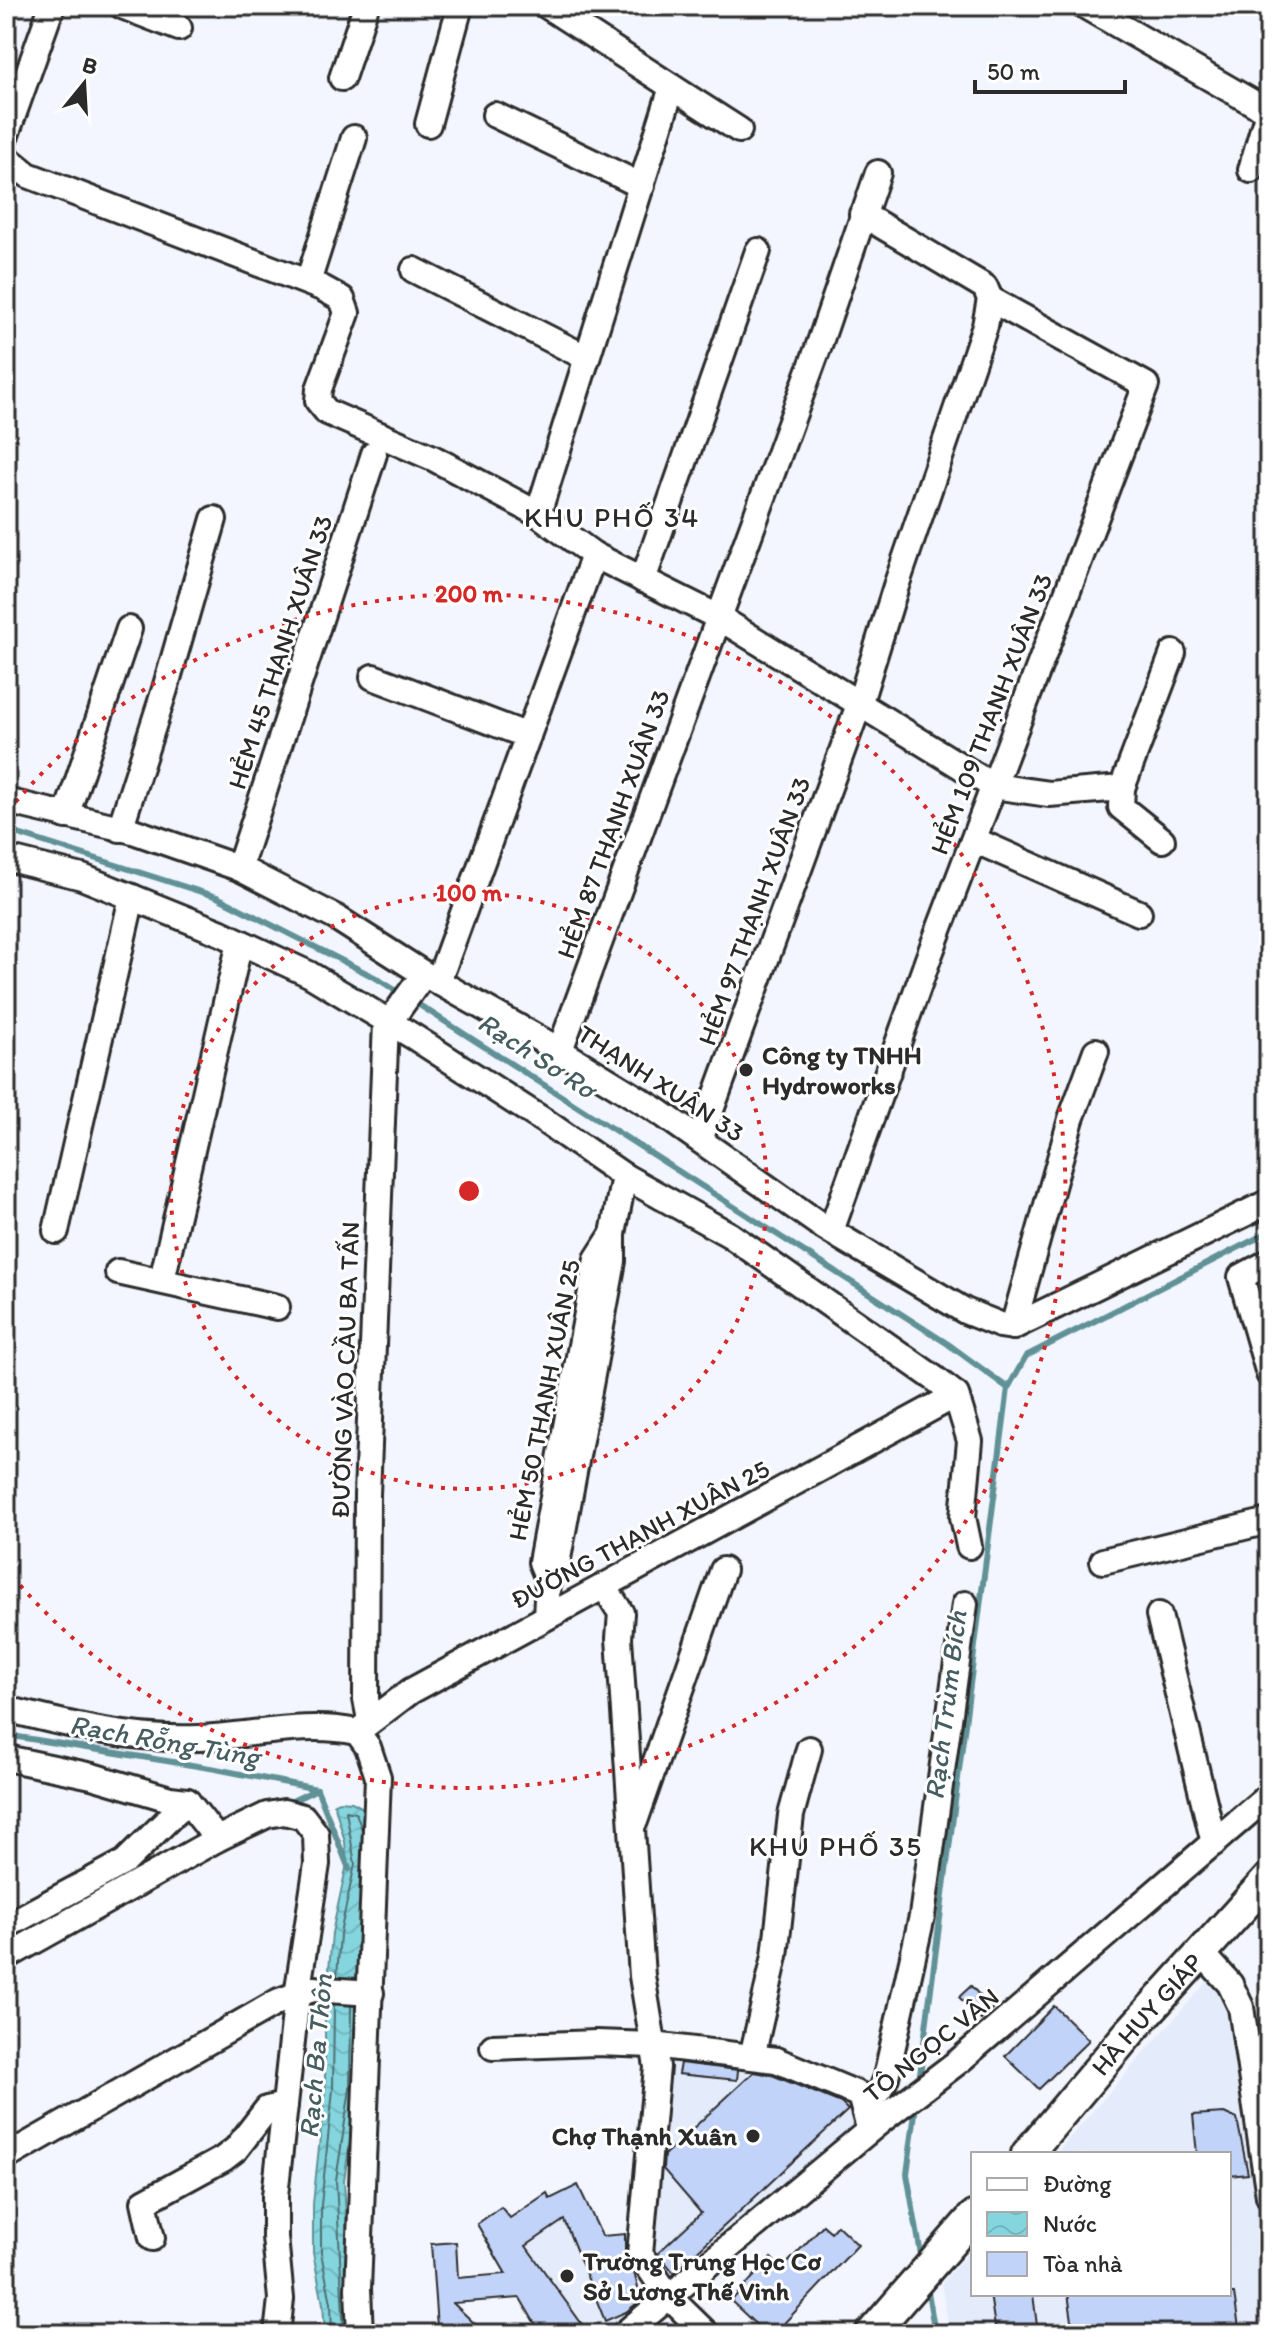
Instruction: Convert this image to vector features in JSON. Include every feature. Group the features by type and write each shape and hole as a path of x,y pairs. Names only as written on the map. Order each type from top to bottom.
{"main road":[{"name":"HÀ HUY GIÁP","path":"1029,2152 1128,2034 1269,1878"},
{"path":"871,2334 970,2221"}],"street":[{"path":"6,135 52,6"},
{"path":"122,6 179,28"},
{"path":"342,78 366,6"},
{"path":"428,124 460,6"},
{"path":"547,6 739,130"},
{"path":"1085,6 1268,112 1251,170"},
{"path":"538,514 672,87"},
{"path":"495,115 642,186"},
{"path":"308,282 354,138"},
{"path":"6,157 28,175 308,282 342,299 347,313 319,389 318,401 327,412 433,458 538,514 594,555 718,617 993,786 1049,794 1122,788"},
{"name":"HẺM 87 THẠNH XUÂN 33","path":"560,1050 818,348 878,173"},
{"path":"862,214 985,287 990,299"},
{"path":"643,580 758,251"},
{"path":"414,270 587,358"},
{"name":"HẺM 97 THẠNH XUÂN 33","path":"700,1140 860,702 896,586 985,326 990,299"},
{"name":"HẺM 109 THẠNH XUÂN 33","path":"831,1231 993,786 1146,385 990,299"},
{"name":"HẺM 45 THẠNH XUÂN 33","path":"239,868 374,454"},
{"path":"120,829 165,689 214,519"},
{"path":"386,1022 431,978 528,736 594,555"},
{"path":"66,816 129,629"},
{"path":"1162,840 1121,807 1122,788 1173,653"},
{"path":"373,677 528,736"},
{"name":"THẠNH XUÂN 33","path":"6,801 120,829 239,868 335,917 431,978 560,1050 700,1140 831,1231 965,1311 1013,1327"},
{"path":"974,840 1139,913"},
{"path":"6,858 82,877 309,974 533,1114 624,1176 730,1235 956,1395 970,1441 963,1517 969,1546"},
{"path":"56,1231 132,897"},
{"path":"162,1280 240,942"},
{"name":"ĐƯỜNG VÀO CẦU BA TẤN","path":"364,1726 367,1495 386,1022"},
{"path":"1013,1327 1071,1119 1096,1051"},
{"name":"HẺM 50 THẠNH XUÂN 25","path":"546,1617 548,1579 557,1564 613,1261 613,1234 624,1176"},
{"path":"1013,1327 1269,1202"},
{"path":"1269,1262 1241,1277 1269,1374"},
{"path":"118,1272 277,1307"},
{"name":"ĐƯỜNG THẠNH XUÂN 25","path":"364,1726 411,1691 956,1395"},
{"path":"1103,1561 1269,1521"},
{"path":"632,1830 723,1570"},
{"path":"604,1586 621,1613 619,1638 642,1976 657,2067 640,2254 668,2296 707,2334"},
{"path":"872,2120 886,2077 922,1916 965,1604"},
{"path":"1159,1615 1214,1843"},
{"path":"6,1709 129,1736 198,1738 364,1726 378,1777 365,1992 358,2289 360,2334"},
{"path":"752,2057 775,1956 791,1815 809,1749"},
{"path":"6,1758 187,1801 217,1839"},
{"name":"TÔ NGỌC VÂN","path":"624,2334 872,2120 959,2061 1269,1795"},
{"path":"6,1926 125,1862 187,1801"},
{"path":"6,1957 217,1839 267,1815 284,1812 303,1817 316,1834 317,1864 305,1992 285,2105 275,2196 281,2299 277,2334"},
{"path":"1202,1953 1230,1984 1241,2007 1269,2196"},
{"path":"6,2157 236,2025 305,1992 365,1992"},
{"path":"493,2047 596,2043 653,2045 776,2060 860,2095 872,2120"},
{"path":"152,2238 144,2202 223,2159 236,2149 267,2109 285,2105"}],"shaded area":[{"path":"1209,1979 1234,1994 1269,2226 1269,2334 950,2334 941,2284 971,2249 971,2296 1231,2296 1231,2152 1057,2152"},
{"name":"Chợ Thạnh Xuân","path":"671,2062 760,2063 853,2089 861,2124 669,2286 651,2249"},
{"name":"Trường Trung Học Cơ Sở Lương Thế Vinh","path":"578,2183 602,2235 625,2234 645,2308 598,2334 589,2334 526,2246 562,2221 547,2194 510,2218 501,2207 478,2224 540,2334 476,2224 500,2205 511,2216 548,2192 554,2196","holes":["578,2185 602,2236 625,2234 642,2306 605,2321 555,2197"]}],"water":[{"path":"352,1802 363,1808 369,1826 358,2090 344,2180 352,2334 325,2334 323,2304 313,2253 313,2204 325,2090 325,2021 332,1933 347,1864 345,1842 334,1803"}],"building":[{"path":"971,1986 992,2009 981,2020 959,1997"},
{"path":"1054,2006 1089,2040 1039,2089 1005,2056"},
{"path":"680,2063 738,2070 737,2080 678,2074"},
{"name":"Chợ Thạnh Xuân","path":"754,2072 772,2075 841,2103 848,2110 674,2273 658,2253 701,2213 663,2169 664,2155"},
{"path":"1224,2113 1237,2119 1248,2174 1231,2176 1231,2152 1197,2152 1193,2115"},
{"path":"578,2185 602,2236 625,2234 625,2254 634,2272 641,2300 626,2312 605,2321 564,2220 526,2246 589,2334 541,2334 520,2298 453,2303 475,2324 437,2327 431,2244 456,2242 458,2278 506,2274 477,2224 501,2207 510,2218 547,2193 550,2199"},
{"path":"823,2225 831,2232 837,2225 858,2245 774,2334 766,2334 731,2301 771,2258 782,2269"},
{"path":"1234,2294 1240,2334 1074,2334 1068,2296"},
{"path":"990,2296 1033,2296 1038,2334 996,2334"}],"waterway":[{"name":"Rạch Sơ Rơ","path":"6,830 217,897 376,978 403,995"},
{"name":"Rạch Sơ Rơ","path":"413,1001 948,1344 1008,1388"},
{"name":"Rạch Trùm Bích","path":"919,2082 1008,1388 1026,1356 1269,1232"},
{"name":"Rạch Rỗng Tùng","path":"6,1735 216,1769 317,1789"},
{"name":"Rạch Ba Thôn","path":"317,1789 349,1869"},
{"path":"284,1805 317,1789"},
{"name":"Rạch Trùm Bích","path":"916,2105 907,2174 922,2260"},
{"name":"Rạch Trùm Bích","path":"927,2286 935,2334"}],"place":[{"name":"Công ty TNHH Hydroworks","path":"746,1070"},
{"name":"Chợ Thạnh Xuân","path":"753,2136"},
{"name":"Trường Trung Học Cơ Sở Lương Thế Vinh","path":"567,2276"}],"district":[{"name":"KHU PHỐ 34","path":"612,517"},
{"name":"KHU PHỐ 35","path":"836,1846"}]}
